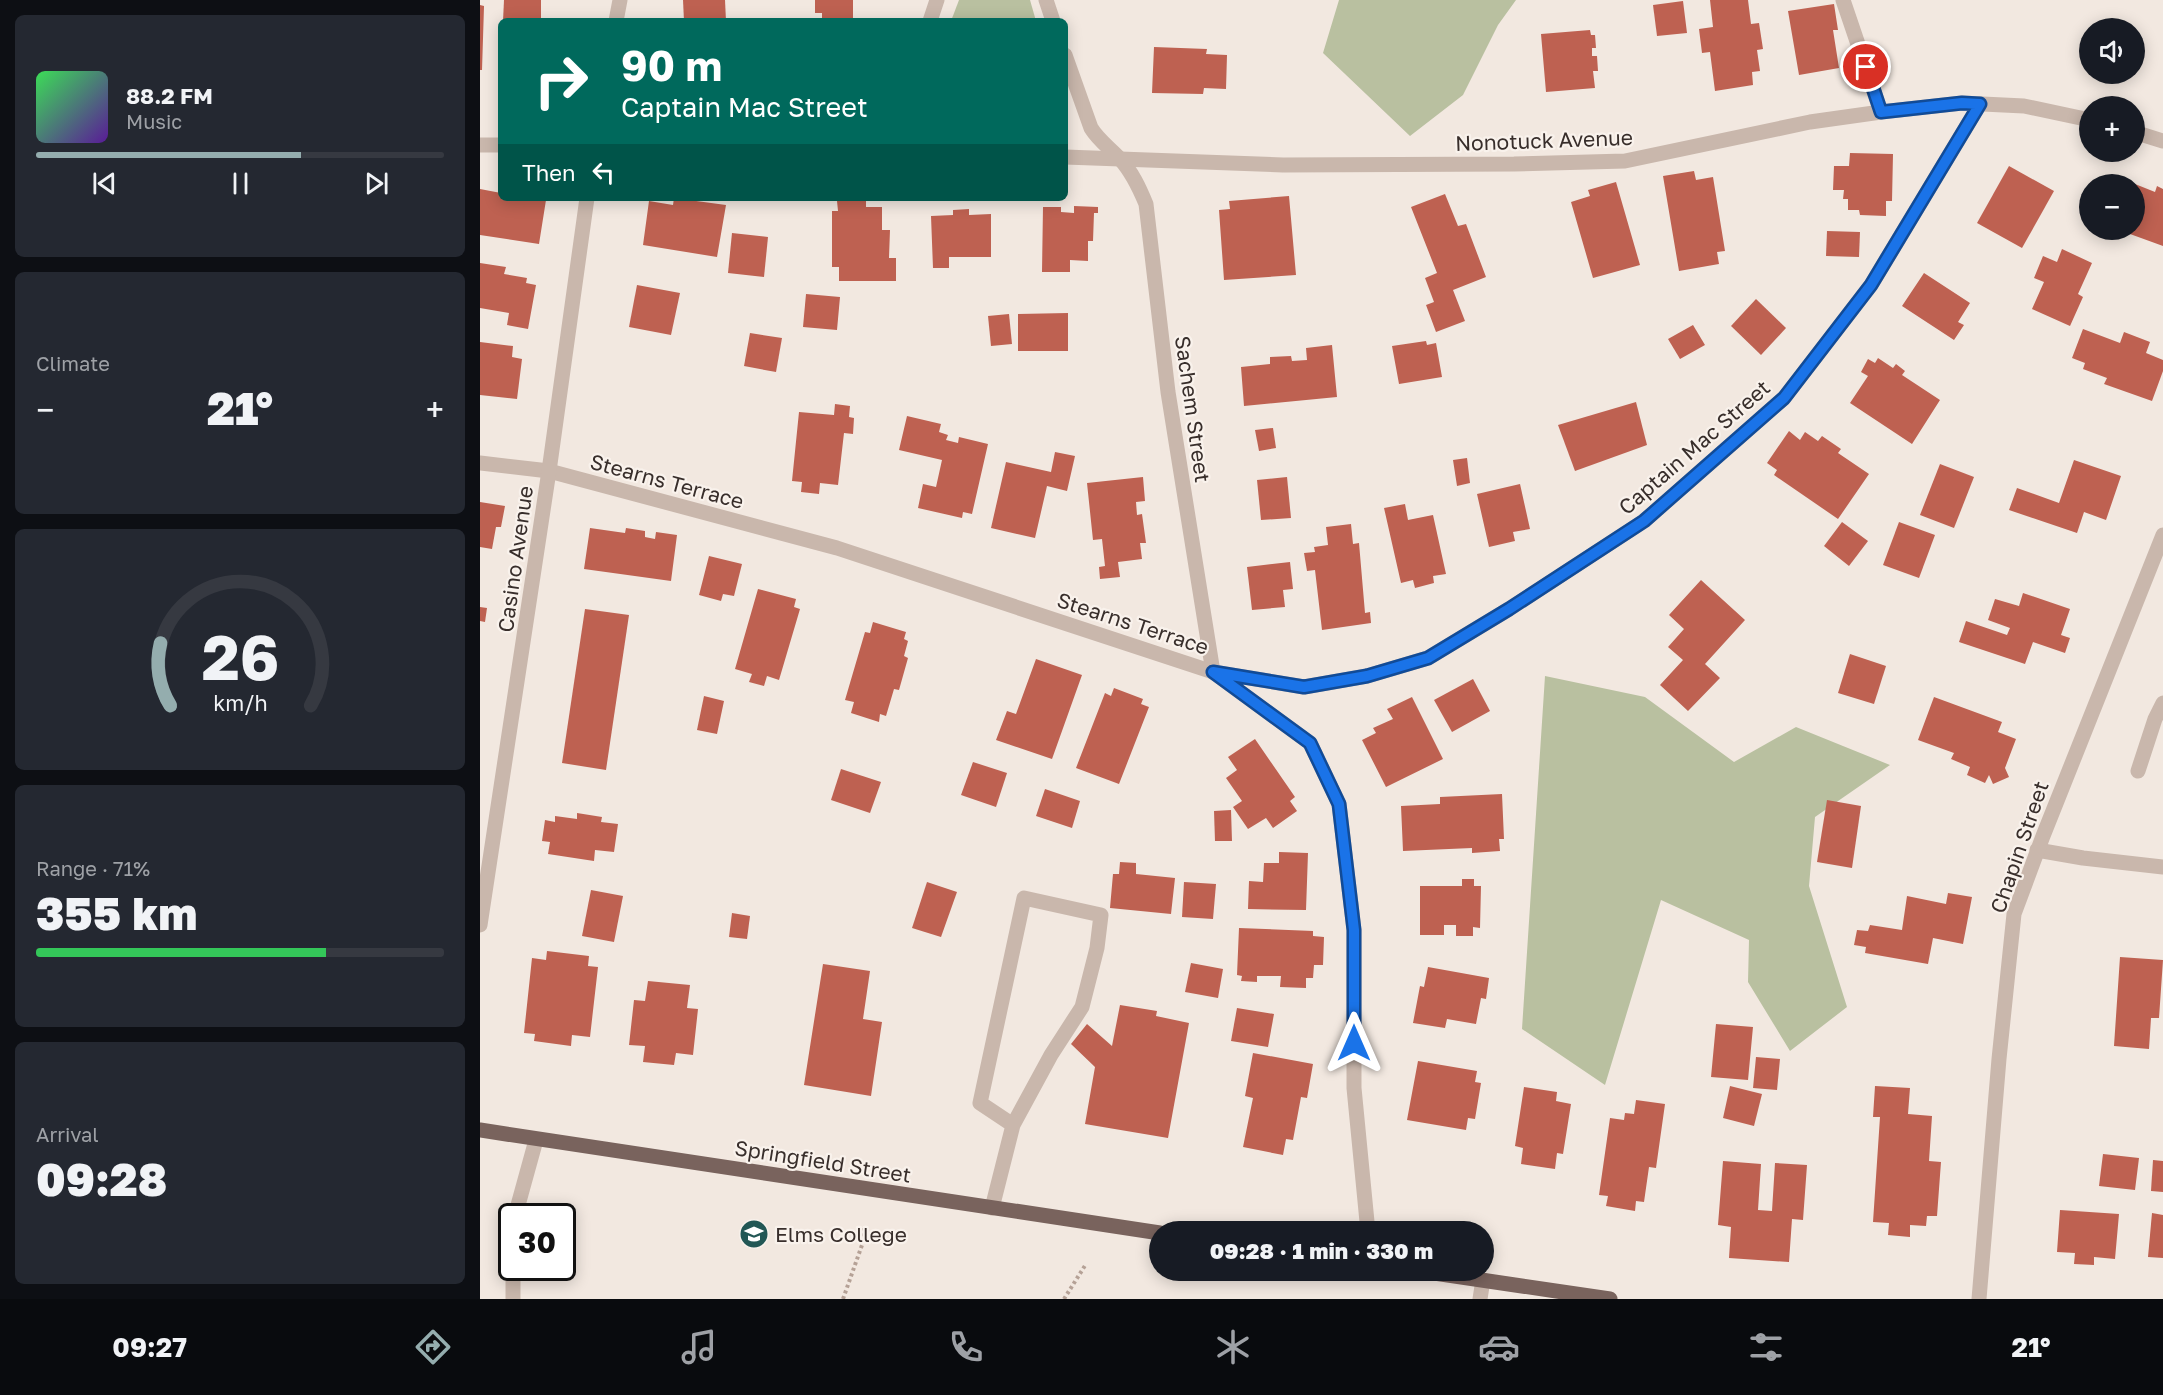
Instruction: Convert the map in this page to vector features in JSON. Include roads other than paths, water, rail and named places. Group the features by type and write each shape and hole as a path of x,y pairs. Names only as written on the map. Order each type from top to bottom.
{"main road":[{"name":"Springfield Street","path":"480,1130 1149,1231"},
{"path":"1490,1281 1610,1299"}],"street":[{"path":"617,18 620,0"},
{"path":"931,18 937,0"},
{"path":"1046,0 1052,18"},
{"path":"1843,0 1881,112"},
{"name":"Sachem Street","path":"1068,64 1089,124 1098,139 1120,159 1137,181 1146,204 1168,392 1213,672"},
{"name":"Nonotuck Avenue","path":"1068,158 1283,165 1625,161 1810,122 1962,103 2024,106 2079,118"},
{"name":"Captain Mac Street","path":"1213,672 1304,687 1367,676 1428,658 1509,609 1644,521 1784,398 1871,285 1980,104"},
{"path":"2145,135 2163,141"},
{"path":"480,145 498,145"},
{"name":"Casino Avenue","path":"480,925 549,471 587,201"},
{"name":"Stearns Terrace","path":"480,464 549,471 837,548 1213,672 1310,743 1339,804 1354,930 1354,1088 1367,1221"},
{"name":"Chapin Street","path":"1979,1299 1999,1059 2014,914 2037,850 2163,535"},
{"path":"2138,771 2155,718 2163,704"},
{"path":"2037,850 2163,867"},
{"path":"992,1208 1013,1125 1051,1055 1082,1006 1097,948 1101,915 1024,898 980,1103 1013,1125"},
{"path":"519,1203 536,1140"},
{"path":"513,1281 513,1299"},
{"path":"1480,1299 1483,1281"}],"place":[{"name":"Elms College","path":"754,1234"}]}
